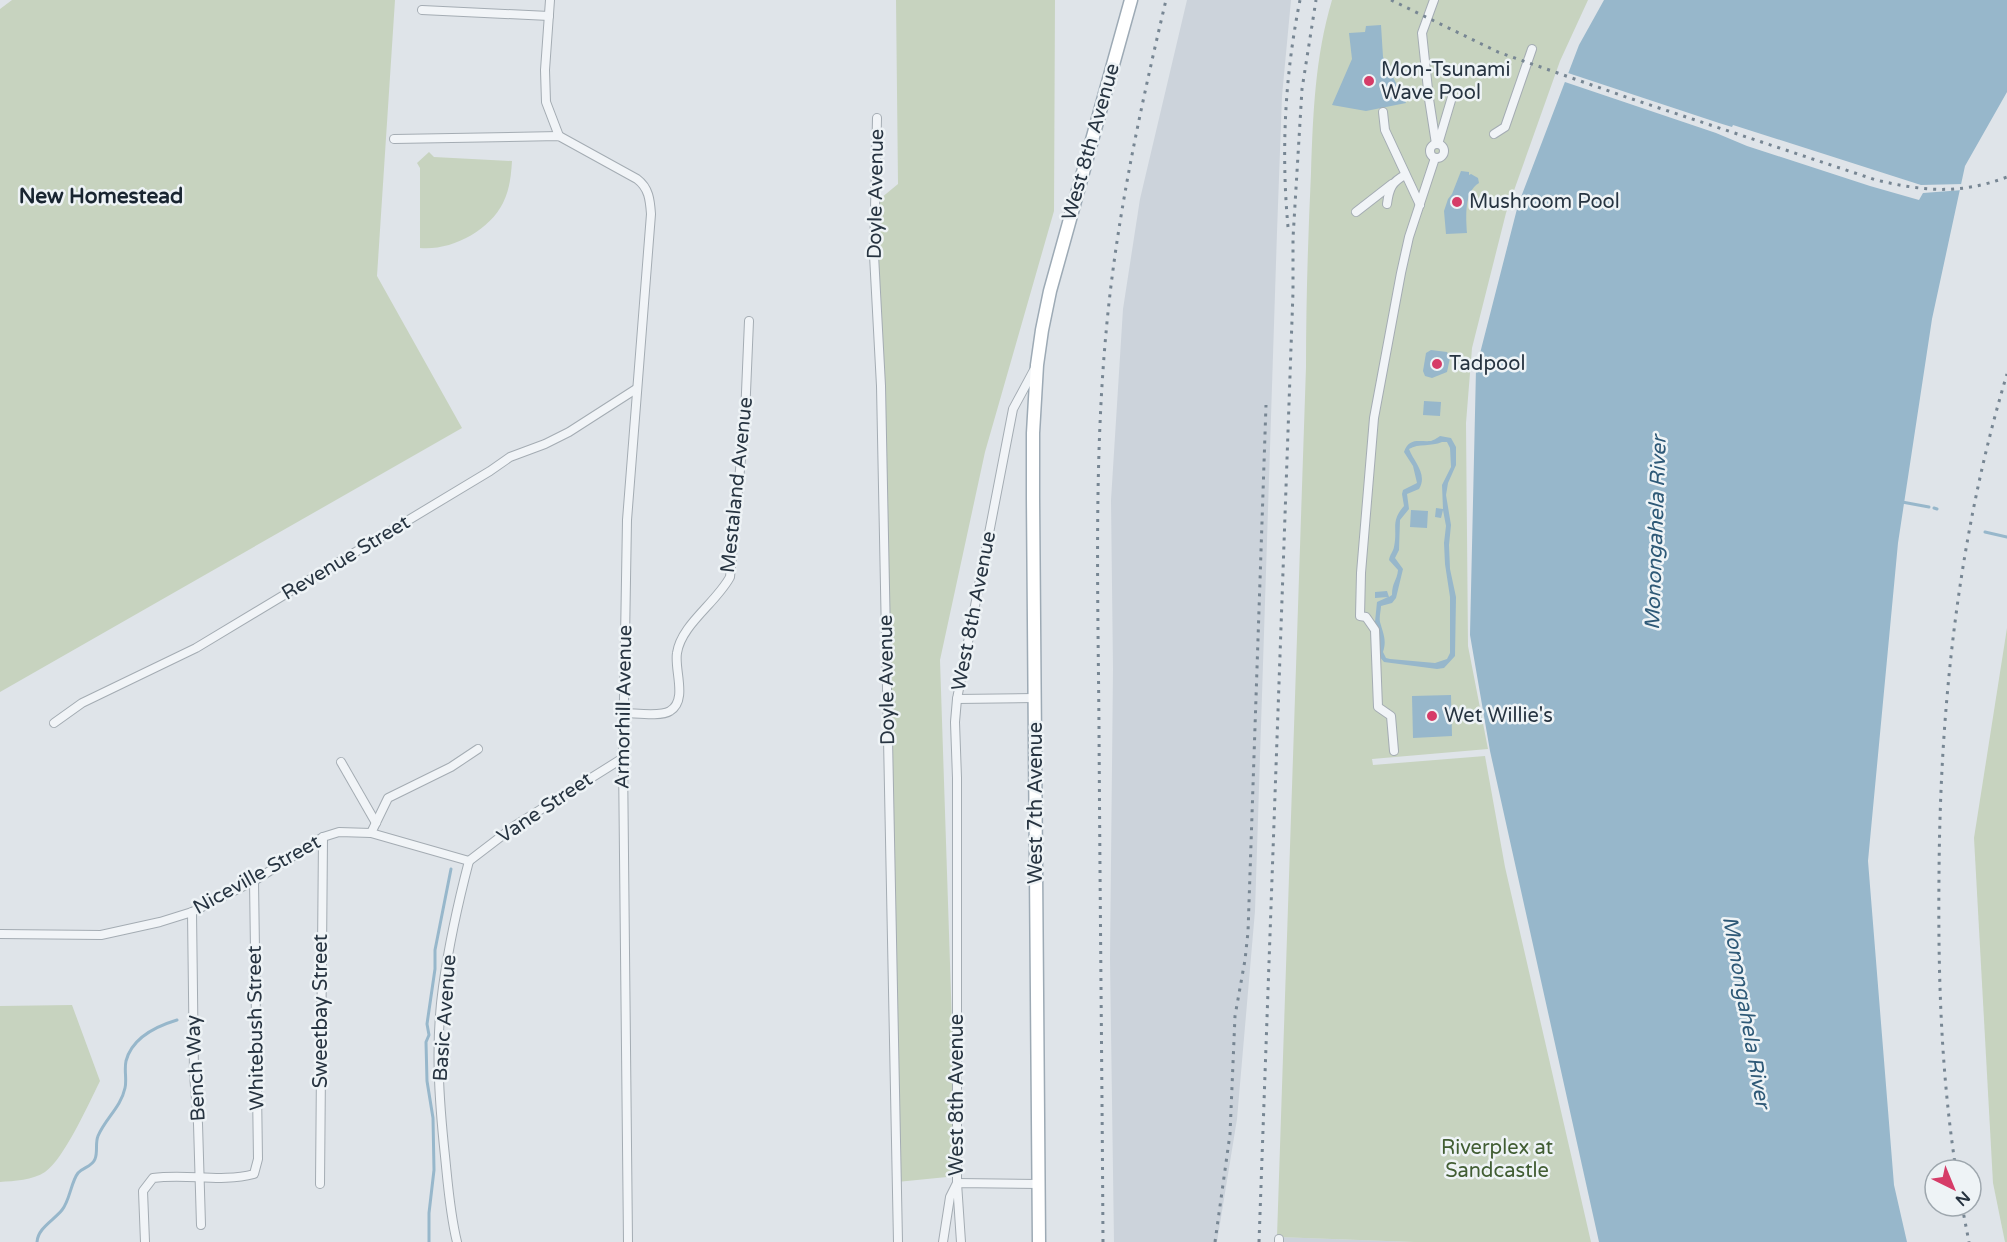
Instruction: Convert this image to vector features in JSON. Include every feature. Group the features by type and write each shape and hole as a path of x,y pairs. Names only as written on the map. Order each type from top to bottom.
{"main road":[{"name":"West 8th Avenue","path":"1037,365 1050,291 1131,0"},
{"name":"West 7th Avenue","path":"1037,365 1033,444 1039,1242"}],"street":[{"path":"394,139 560,136 546,102 545,70 550,0"},
{"path":"1434,0 1422,33 1437,144"},
{"path":"423,10 549,16"},
{"path":"1494,134 1505,127 1532,49"},
{"path":"1394,751 1391,716 1378,707 1375,630 1366,617 1360,616 1361,573 1374,418 1401,273 1435,158 1431,156 1430,151 1437,144 1452,97"},
{"path":"1383,112 1385,130 1420,205"},
{"path":"1431,113 1447,112"},
{"name":"Doyle Avenue","path":"877,118 874,255 881,386 898,1242"},
{"name":"Armorhill Avenue","path":"560,136 644,184 650,199 651,214 627,520 623,758 628,1242"},
{"path":"1356,212 1406,175"},
{"path":"1387,204 1388,192 1392,184"},
{"name":"Mestaland Avenue","path":"624,713 662,714 671,711 677,704 680,693 676,671 677,653 681,638 724,588 730,577 745,416 750,321"},
{"name":"West 8th Avenue","path":"961,1242 957,1183 955,722 957,699 1013,409 1037,365"},
{"name":"Revenue Street","path":"54,723 82,704 196,648 510,457 569,432 636,389"},
{"path":"957,699 1035,698"},
{"path":"469,861 371,833 388,798 451,767 478,749"},
{"name":"Vane Street","path":"469,861 516,825 623,758"},
{"path":"340,762 376,823"},
{"name":"Niceville Street","path":"0,934 101,935 139,928 192,912 254,881 323,837 339,832 371,833"},
{"name":"Sweetbay Street","path":"320,1184 323,837"},
{"name":"Basic Avenue","path":"457,1242 451,1220 440,1104 439,1045 443,988 455,915 469,861"},
{"name":"Whitebush Street","path":"200,1178 242,1177 254,1174 258,1160 254,881"},
{"name":"Bench Way","path":"192,912 194,1074 201,1225"},
{"path":"145,1242 143,1191 153,1178 175,1175 200,1178"},
{"path":"943,1242 950,1197 957,1183 1039,1184"}],"shaded area":[{"path":"1187,0 1291,0 1282,96 1255,911 1237,1119 1217,1242 1114,1242 1110,959 1113,669 1111,500 1123,309 1140,199"},
{"path":"1277,1237 1414,1242 1277,1242"}],"green space":[{"path":"12,0 395,0 377,276 462,428 0,692 0,9"},
{"path":"896,0 1055,0 1054,211 985,452 940,660 957,1176 897,1182 875,203 898,184"},
{"name":"Riverplex at Sandcastle","path":"1332,0 1588,0 1560,61 1506,213 1472,348 1466,423 1468,646 1488,749 1372,759 1373,765 1485,756 1505,867 1591,1242 1414,1242 1277,1237 1313,129 1318,64"},
{"path":"429,152 434,157 512,161 511,172 509,187 503,203 497,213 479,230 444,246 420,248 420,168 417,163"},
{"path":"2007,628 2007,1242 2005,1242 1993,1183 1974,838"},
{"path":"72,1005 100,1081 76,1130 52,1165 35,1177 0,1182 0,1006"}],"water":[{"name":"Monongahela River","path":"1604,0 2007,0 2007,92 1965,166 1932,319 1898,543 1868,861 1894,1185 1907,1242 1599,1242 1490,751 1470,635 1476,369 1518,205 1579,45"},
{"name":"Mon-Tsunami Wave Pool","path":"1381,25 1383,57 1406,103 1366,111 1332,105 1352,59 1349,33 1365,32 1366,26"},
{"name":"Mushroom Pool","path":"1461,171 1469,172 1469,175 1478,178 1479,183 1468,198 1467,233 1446,234 1444,211"},
{"name":"Tadpool","path":"1431,350 1447,352 1450,358 1447,372 1432,378 1425,376 1423,371 1426,353"},
{"path":"1424,401 1441,402 1440,416 1423,415"},
{"path":"1440,436 1451,438 1456,447 1456,465 1448,483 1446,495 1451,525 1450,569 1456,597 1455,656 1444,668 1437,669 1384,662 1379,656 1380,641 1375,622 1377,602 1388,597 1375,598 1375,592 1387,591 1389,597 1392,595 1397,577 1398,570 1389,560 1394,547 1397,516 1404,506 1403,490 1417,483 1413,466 1404,452 1406,447 1412,442 1431,441","holes":["1447,442 1450,448 1451,467 1442,485 1443,509 1436,508 1435,517 1441,518 1443,510 1446,526 1445,564 1450,597 1450,653 1447,659 1435,663 1386,658 1383,652 1385,640 1380,620 1381,606 1392,603 1396,598 1403,569 1395,558 1399,550 1400,520 1409,509 1407,494 1419,489 1422,478 1409,449"]},
{"path":"1411,510 1428,511 1427,528 1410,527"},
{"name":"Wet Willie's","path":"1451,695 1452,736 1413,738 1412,696"}],"pier":[{"path":"1565,72 1719,123 1732,127 1733,125 1921,185 1964,184 1963,190 1923,193 1919,200 1870,186 1747,146 1716,133 1562,81"}],"waterway":[{"path":"1902,502 1929,507"},
{"path":"1985,532 2007,537"},
{"path":"429,1242 429,1213 434,1170 433,1118 427,1081 426,1042 429,1035 427,1024 435,969 435,950 451,869"},
{"path":"37,1242 43,1229 65,1206 78,1173 92,1164 95,1159 98,1136 123,1095 126,1085 125,1064 129,1053 146,1034 177,1020"}],"railway":[{"path":"1103,1242 1098,580 1098,481 1102,382 1110,291 1123,207 1138,124 1166,0"},
{"path":"1288,227 1285,170 1286,113 1291,56 1300,0"},
{"path":"1259,1242 1293,292 1293,238 1302,89 1316,0"},
{"path":"1391,0 1498,52 1876,180 1926,189 1957,189 1990,183 2007,177"},
{"path":"1954,1158 1947,1097 1940,987 1939,876 1943,749 1955,622 1964,559 1990,435 2007,374"},
{"path":"1215,1242 1230,1134 1235,1016 1248,932 1266,405"},
{"path":"1964,1218 1969,1242"}],"place":[{"name":"Mon-Tsunami Wave Pool","path":"1369,81"},
{"name":"Mushroom Pool","path":"1457,202"},
{"name":"Tadpool","path":"1437,364"},
{"name":"Wet Willie's","path":"1432,716"}],"district":[{"name":"New Homestead","path":"101,196"}]}
